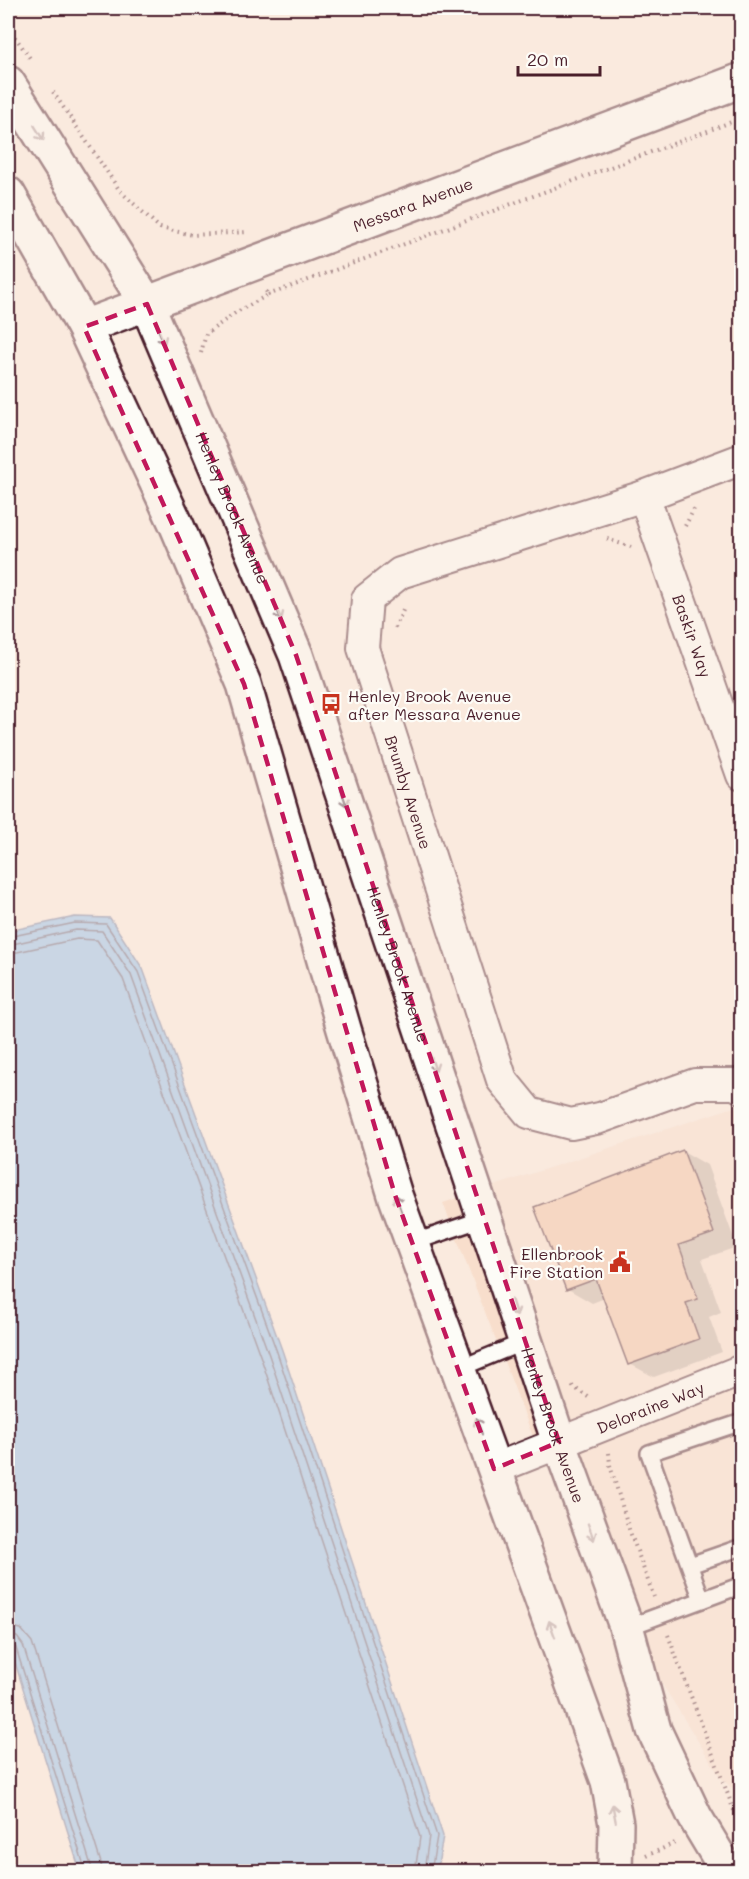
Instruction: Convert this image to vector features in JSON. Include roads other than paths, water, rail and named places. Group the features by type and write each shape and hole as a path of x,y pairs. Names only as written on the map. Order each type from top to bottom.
{"main road":[{"name":"Messara Avenue","path":"84,327 741,80"},
{"name":"Henley Brook Avenue","path":"8,83 147,304 296,655 559,1442 626,1628 654,1730 704,1831 728,1872"},
{"path":"8,194 84,327 177,526 244,684 344,1029 395,1194 608,1781 616,1824 615,1869"}],"street":[{"name":"Brumby Avenue","path":"741,459 644,496 400,573 367,599 363,648 502,1080 529,1113 571,1124 600,1118 695,1084 735,1084 741,1088"},
{"name":"Baskir Way","path":"644,496 741,775"},
{"name":"Deloraine Way","path":"494,1469 741,1370"}],"lane":[{"path":"412,1243 485,1218"},
{"path":"458,1369 526,1341"},
{"path":"702,1600 649,1453 741,1422"},
{"path":"690,1565 741,1546"},
{"path":"626,1628 741,1585"}],"water":[{"path":"75,917 110,918 143,969 282,1350 443,1836 437,1871 80,1871 8,1640 8,931"}],"place":[{"name":"Henley Brook Avenue after Messara Avenue","path":"331,704"},
{"name":"Ellenbrook Fire Station","path":"620,1262"}]}
